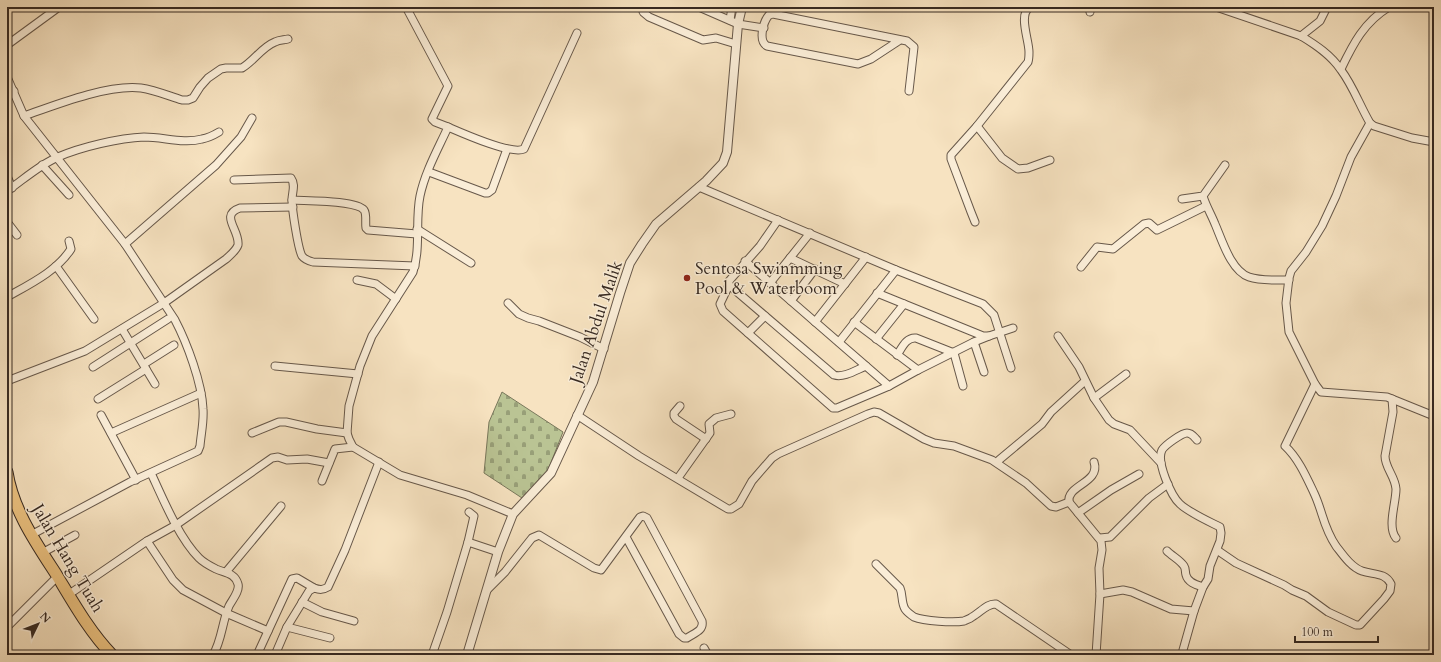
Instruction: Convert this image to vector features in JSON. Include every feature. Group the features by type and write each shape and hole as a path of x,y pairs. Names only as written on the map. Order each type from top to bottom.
{"main road":[{"name":"Jalan Hang Tuah","path":"7,472 16,503 31,535 68,595 95,635 111,655"}],"street":[{"path":"7,45 58,7"},
{"path":"406,7 448,86 432,119 435,122 507,149 524,149 577,34"},
{"path":"644,7 643,12 649,17 703,40 716,38 736,44"},
{"path":"699,7 734,22 764,28"},
{"path":"732,7 734,22"},
{"name":"Jalan Abdul Malik","path":"467,655 498,552 513,514 551,473 593,382 630,264 656,224 699,187 723,163 727,152 736,44 734,22 742,7"},
{"path":"976,222 970,212 951,159 953,152 977,126 1028,62 1030,54 1024,16 1030,7"},
{"path":"1216,7 1301,36 1323,51 1340,69 1370,123 1374,126 1412,138 1434,142"},
{"path":"1301,36 1320,21 1327,7"},
{"path":"1340,69 1356,38 1371,21 1389,7"},
{"path":"900,40 863,63 858,64 851,64 767,46 763,44 761,40 766,18 772,14 907,41 914,47 909,91"},
{"path":"24,116 90,94 127,88 145,89 182,100 188,100 193,98 208,78 221,69 242,68 275,42 288,39"},
{"path":"7,77 24,116 125,244 180,329 201,393 203,416 200,446 198,451 136,480 31,535"},
{"path":"7,96 14,91"},
{"path":"125,244 216,165 242,137 252,118"},
{"path":"1370,123 1351,157 1336,196 1322,226 1306,252 1292,270 1286,303 1289,332 1315,384 1324,394 1387,397 1434,416"},
{"path":"977,126 1002,158 1018,169 1028,168 1050,160"},
{"path":"448,127 428,172 420,196 415,266 413,272 372,336 358,374 349,406 347,433 348,440 353,447 400,475 467,495 513,514"},
{"path":"7,176 10,190 42,165 57,157 88,147 124,139 144,137 180,141 203,139 219,132"},
{"path":"428,172 488,193 492,190 507,149"},
{"path":"42,165 69,195"},
{"path":"1182,199 1203,196 1225,165"},
{"path":"234,180 292,178 294,184 293,204 300,250 303,258 306,260 313,262 415,266"},
{"path":"699,187 896,270 983,304 994,315 1011,368"},
{"path":"1203,196 1227,253 1242,274 1256,278 1289,280"},
{"path":"7,381 85,351 164,303 226,259 238,246 238,239 230,218 230,214 233,210 240,208 293,204 347,203 360,206 365,212 366,228 368,230 417,231 471,263"},
{"path":"1081,267 1097,248 1113,249 1144,224 1149,223 1158,230 1206,206"},
{"path":"778,220 760,246 745,261 729,281 729,285 720,304 723,311 833,408 837,408 889,386 974,342 1013,328"},
{"path":"7,222 17,235"},
{"path":"770,282 810,233"},
{"path":"7,296 23,288 56,266 72,249 69,241"},
{"path":"815,322 866,257"},
{"path":"790,258 845,284"},
{"path":"745,261 889,386"},
{"path":"56,266 94,319"},
{"path":"791,301 815,269"},
{"path":"839,342 896,270"},
{"path":"357,280 376,284 396,299"},
{"path":"729,285 834,375 844,376 866,366"},
{"path":"877,293 983,336 989,336"},
{"path":"508,303 519,314 580,337 604,349"},
{"path":"876,339 904,304"},
{"path":"748,333 765,316"},
{"path":"93,366 168,319"},
{"path":"854,322 897,356 918,370"},
{"path":"122,329 155,384"},
{"path":"1058,336 1079,366 1094,398 1109,420 1114,424 1130,430 1161,464"},
{"path":"897,356 908,339 913,337 954,353"},
{"path":"974,342 984,372"},
{"path":"98,399 174,345"},
{"path":"954,353 964,386"},
{"path":"275,366 358,374"},
{"path":"1094,398 1126,374"},
{"path":"998,463 999,460 1042,424 1051,412 1085,381"},
{"path":"1216,550 1236,563 1306,596 1328,612 1356,625 1360,625 1390,590 1391,584 1386,577 1362,571 1352,565 1337,546 1327,532 1314,493 1295,458 1285,446 1315,384"},
{"path":"111,433 201,393"},
{"path":"1392,399 1393,412 1385,461 1392,474 1396,488 1392,530 1396,538"},
{"path":"680,406 674,413 676,419 706,439"},
{"path":"577,415 639,456 728,509 731,509 739,504 752,481 772,458 778,454 874,412 884,415 924,439 934,443 954,446 998,463 1026,483 1051,506 1056,507 1069,502"},
{"path":"678,478 710,433 710,422 731,414"},
{"path":"102,415 136,480"},
{"path":"252,433 279,422 286,422 317,429 347,433"},
{"path":"1183,655 1182,650 1194,610 1203,587 1208,579 1210,566 1222,532 1220,527 1180,504 1171,493 1161,464 1161,455 1162,450 1172,441 1187,433 1192,435 1197,440"},
{"path":"322,481 335,449 353,447"},
{"path":"68,595 147,541 176,525 274,457 287,460 307,459 329,463"},
{"path":"258,655 293,578 297,578 314,588 321,590 328,587 347,544 379,462"},
{"path":"1094,462 1096,468 1095,473 1072,492 1069,497 1069,502 1100,538 1102,550 1099,568 1100,594 1096,655"},
{"path":"151,473 176,525 198,558 219,571 226,572 234,577 239,586 226,613 220,639 213,655"},
{"path":"1078,513 1111,490 1139,474"},
{"path":"1100,538 1110,537 1149,498 1168,484"},
{"path":"226,572 281,506"},
{"path":"432,655 447,612 468,542 474,516 469,512"},
{"path":"487,590 505,572 532,538 540,535 599,571 603,569 640,517 643,516 647,518 702,620 702,629 687,638 684,638 679,634 626,537"},
{"path":"42,553 75,535"},
{"path":"147,541 173,580 183,590 226,613 268,631"},
{"path":"468,542 498,552"},
{"path":"1167,551 1183,565 1188,580 1203,587"},
{"path":"876,564 900,588 902,592 903,604 913,616 920,619 964,621 974,617 992,603 1006,609 1071,655"},
{"path":"7,627 57,577"},
{"path":"274,655 287,627 309,591 314,588"},
{"path":"1100,594 1123,590 1132,592 1171,609 1194,610"},
{"path":"302,602 322,612 354,621"},
{"path":"287,627 330,638"},
{"path":"704,648 708,655"}],"green space":[{"path":"502,392 563,432 548,470 522,498 484,473 489,422"}],"place":[{"name":"Sentosa Swinmming Pool & Waterboom","path":"687,278"}]}
